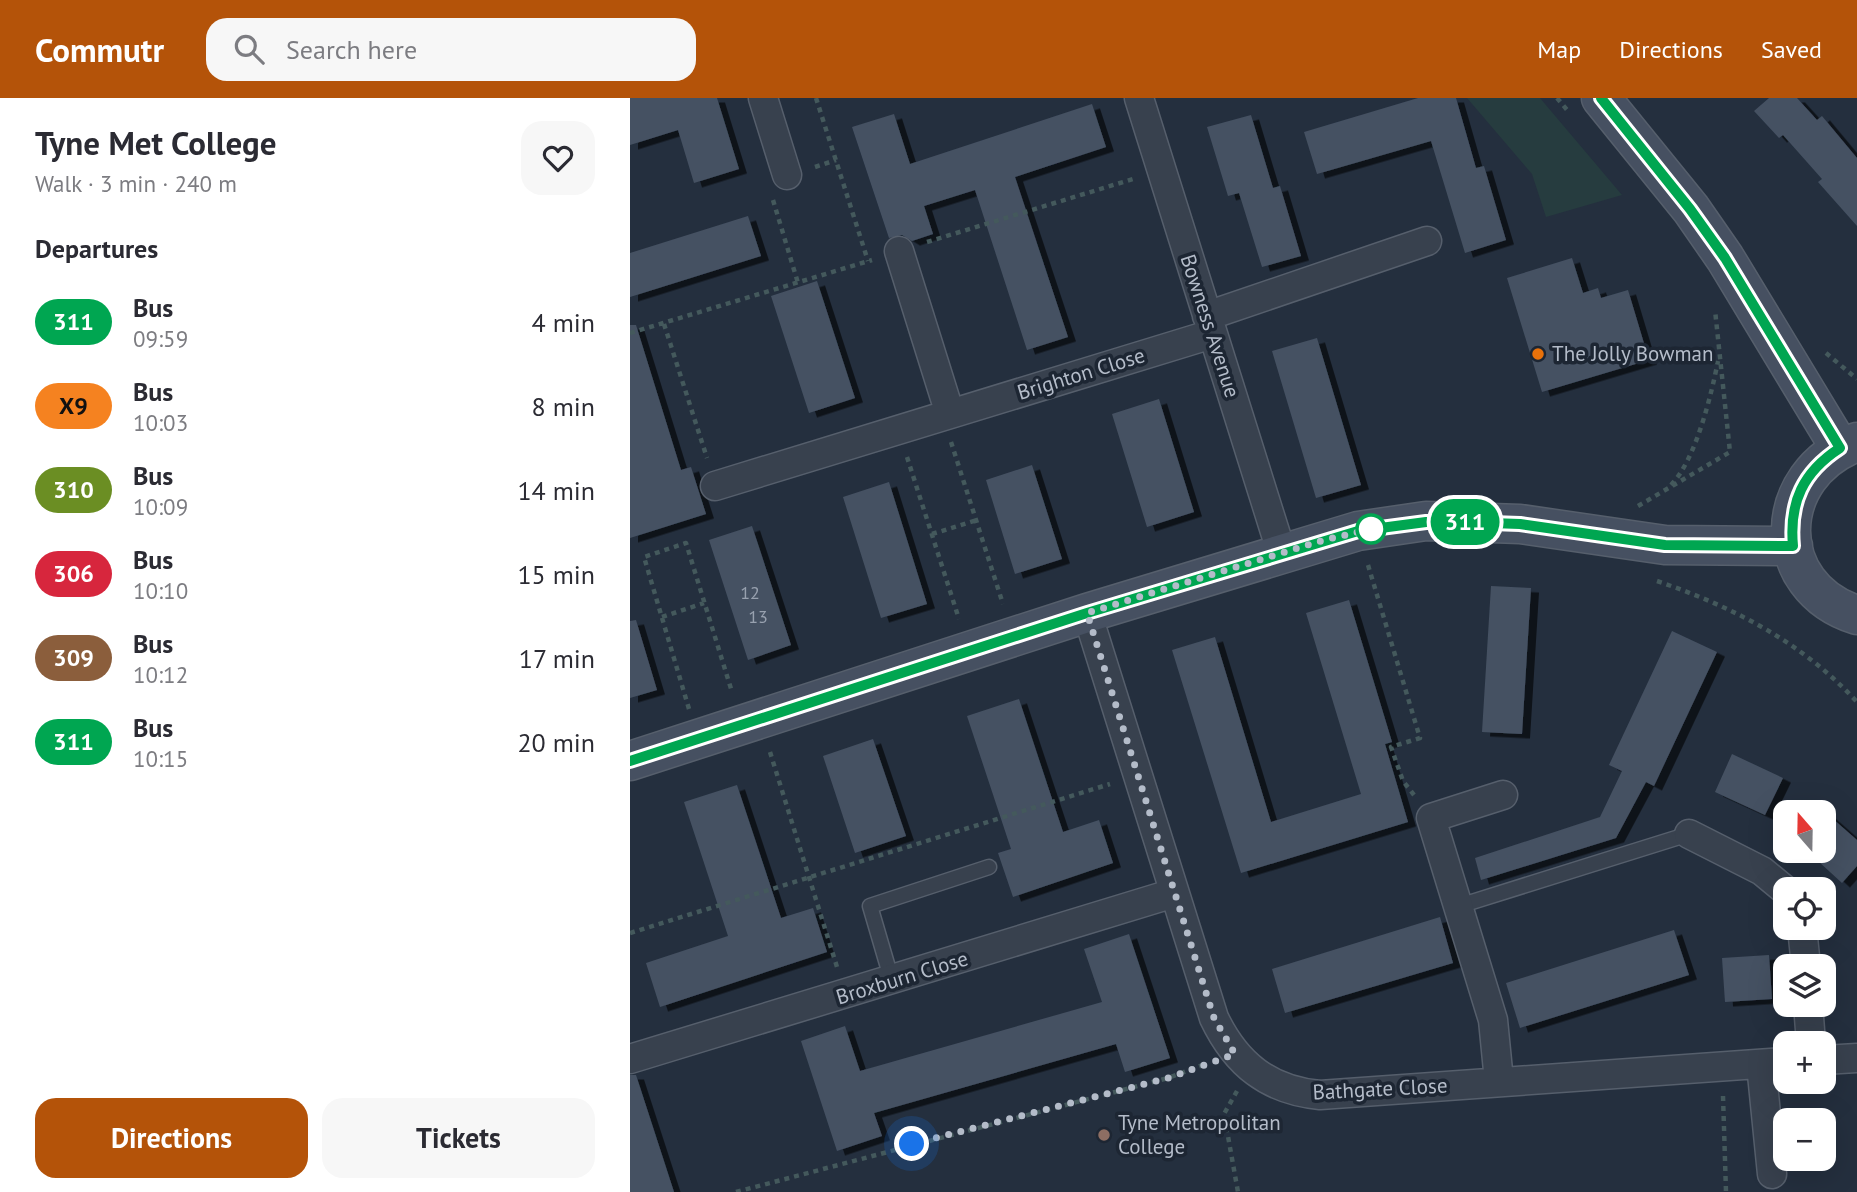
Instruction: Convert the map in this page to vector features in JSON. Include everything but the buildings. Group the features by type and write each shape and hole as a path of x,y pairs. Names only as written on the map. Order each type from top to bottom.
{"street":[{"path":"762,98 787,175"},
{"name":"Bowness Avenue","path":"1139,98 1282,554"},
{"path":"1601,98 1690,209 1725,258 1848,445 1811,471 1800,487 1793,507 1793,546 1808,582 1844,611 1857,615"},
{"name":"Brighton Close","path":"715,486 949,423 1427,241"},
{"path":"899,251 949,423"},
{"path":"630,761 969,650 1358,531 1426,522 1520,524 1665,545 1793,546"},
{"path":"1087,613 1214,1018 1242,1061"},
{"path":"1499,1081 1493,1020 1432,818 1503,795"},
{"path":"1689,834 1762,871 1773,880"},
{"name":"Broxburn Close","path":"630,1059 846,996 1174,893"},
{"path":"1836,1059 1857,1058"},
{"name":"Bathgate Close","path":"1242,1061 1284,1088 1320,1095 1773,1063 1772,1174"}],"lane":[{"path":"1459,906 1689,834"},
{"path":"892,981 870,906 989,867"}],"path":[{"path":"816,98 867,261"},
{"path":"664,324 715,486"},
{"path":"1718,356 1730,452 1665,491 1684,468 1713,388 1718,356"},
{"path":"949,423 1013,637"},
{"path":"904,450 969,650"},
{"path":"932,534 977,520"},
{"path":"1358,531 1420,738 1391,747 1403,781 1432,818"},
{"path":"698,740 644,557 686,543 705,603 810,878 846,996"},
{"path":"1654,580 1701,596 1749,618 1809,658 1857,702"},
{"path":"662,617 705,603"},
{"path":"630,933 1137,776"},
{"path":"736,1192 1242,1061"},
{"path":"1238,1192 1224,1114 1242,1061"},
{"path":"1722,1067 1726,1192"}],"green space":[{"path":"1467,98 1540,98 1622,195 1546,217 1532,174"}],"bus line":[{"name":"311","path":"630,761 776,716 969,650 1358,531 1426,522 1520,524 1665,545 1707,548 1793,546 1793,507 1800,487 1811,471 1840,448 1725,258 1690,209 1601,98"}],"place":[{"name":"The Jolly Bowman","path":"1538,354"},
{"name":"Tyne Metropolitan College","path":"1104,1135"}],"route":[{"path":"912,1144 1168,1078 1235,1054 1214,1018 1087,613 1324,540 1373,528 1371,529"}]}
